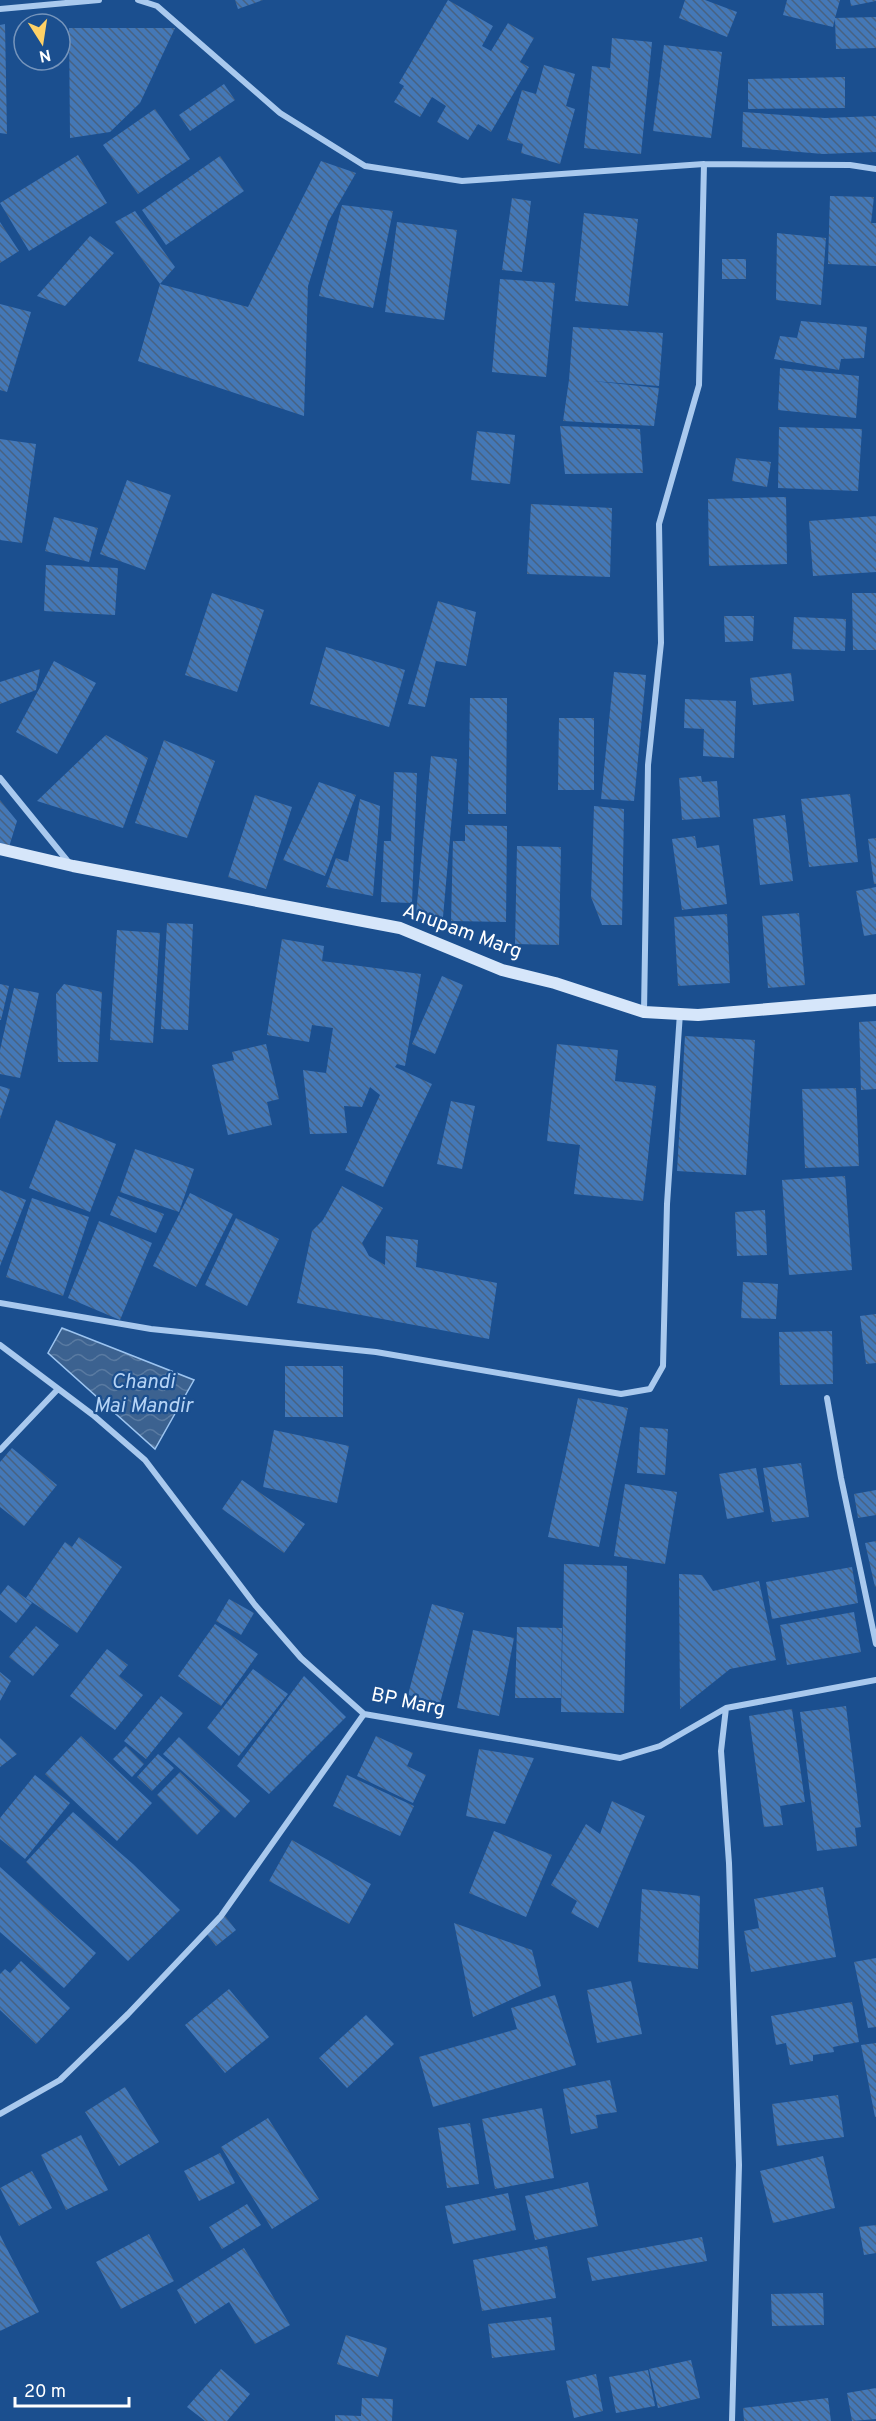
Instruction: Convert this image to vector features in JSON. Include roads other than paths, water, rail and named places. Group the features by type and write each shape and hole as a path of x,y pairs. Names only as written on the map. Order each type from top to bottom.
{"main road":[{"name":"Anupam Marg","path":"0,849 73,866 400,928 502,970 555,983 644,1012 698,1015 876,999"}],"street":[{"path":"0,9 99,0"},
{"path":"138,0 157,6 280,112 365,166 462,181 704,164 850,165 876,169"},
{"path":"644,1012 648,765 661,643 659,524 699,385 704,164"},
{"path":"0,778 73,866"},
{"path":"0,1303 151,1329 376,1352 621,1394 650,1389 663,1366 667,1204 680,1013"},
{"name":"BP Marg","path":"0,1345 93,1415 145,1460 255,1605 301,1658 364,1714 620,1758 660,1746 726,1708 876,1680"},
{"path":"0,1450 58,1389"},
{"path":"827,1398 841,1478 876,1644"},
{"path":"726,1708 721,1751 729,1863 739,2164 732,2421"},
{"path":"0,2114 60,2080 128,2014 221,1916 364,1714"}],"water":[{"name":"Chandi Mai Mandir","path":"62,1328 194,1380 155,1449 48,1353"}]}
